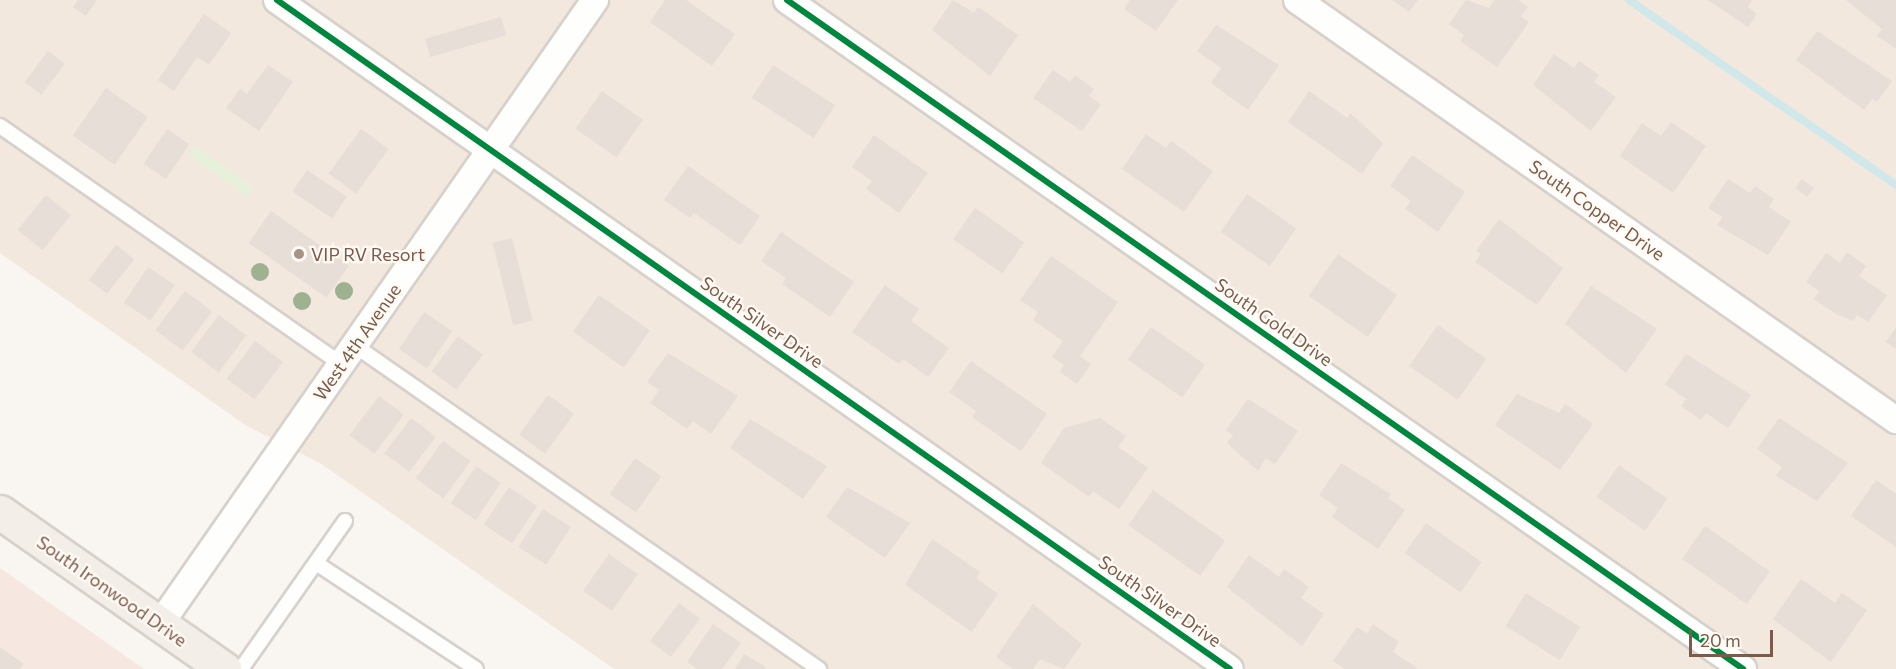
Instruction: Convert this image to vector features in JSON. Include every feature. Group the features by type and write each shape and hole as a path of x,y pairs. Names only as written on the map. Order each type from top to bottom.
{"main road":[{"name":"South Ironwood Drive","path":"0,512 224,669"}],"street":[{"name":"South Silver Drive","path":"277,0 1230,669"},
{"name":"West 4th Avenue","path":"160,624 595,0"},
{"name":"South Gold Drive","path":"787,0 1743,669"},
{"name":"South Copper Drive","path":"1297,0 1896,420"}],"lane":[{"path":"0,126 348,354 819,669"},
{"path":"241,669 319,565 345,521"},
{"path":"319,565 476,669"}],"shaded area":[{"path":"0,0 1896,0 1896,669 614,669 320,463 247,426 0,253"},
{"path":"0,568 144,669 0,669"}],"green space":[{"path":"195,146 254,187 248,196 189,155"}],"building":[{"path":"78,0 97,0 86,16 73,7"},
{"path":"665,0 686,0 735,34 712,66 650,22"},
{"path":"953,0 974,13 978,7 1018,35 990,76 932,30"},
{"path":"1130,0 1178,0 1156,31 1124,9"},
{"path":"1392,0 1418,0 1409,12"},
{"path":"1466,0 1489,8 1494,0 1518,0 1528,7 1521,16 1529,22 1497,67 1460,41 1464,35 1449,24"},
{"path":"1708,0 1752,0 1748,7 1757,14 1748,27"},
{"path":"1846,0 1896,0 1896,49 1877,36 1882,29"},
{"path":"204,14 231,33 209,65 197,57 174,91 158,80"},
{"path":"501,17 506,35 430,57 425,39"},
{"path":"1216,25 1279,65 1248,110 1211,83 1221,68 1197,51"},
{"path":"1817,31 1892,81 1877,102 1872,99 1864,110 1796,60"},
{"path":"48,51 65,64 41,95 25,82"},
{"path":"1554,54 1574,68 1579,61 1599,75 1594,82 1616,97 1591,131 1533,85"},
{"path":"268,65 293,82 259,131 226,108 240,89 247,94"},
{"path":"773,65 835,105 814,138 752,98"},
{"path":"1053,70 1070,82 1075,75 1094,89 1089,96 1101,104 1082,131 1033,98"},
{"path":"106,88 148,117 115,165 73,136"},
{"path":"602,91 643,120 617,157 576,129"},
{"path":"1309,91 1347,118 1350,113 1383,143 1362,174 1288,122"},
{"path":"1671,122 1706,146 1673,193 1620,156 1642,123 1661,136"},
{"path":"167,129 189,144 166,179 144,164"},
{"path":"361,129 389,149 356,193 329,173"},
{"path":"1146,134 1166,148 1171,141 1213,171 1184,212 1122,169"},
{"path":"874,135 928,173 899,213 866,189 872,181 852,167"},
{"path":"1412,155 1465,192 1438,232 1405,209 1411,201 1390,186"},
{"path":"688,166 760,216 740,245 694,213 690,218 664,200"},
{"path":"307,170 347,197 332,218 292,192"},
{"path":"1728,179 1750,193 1755,186 1774,199 1769,207 1791,222 1768,255 1717,225 1723,217 1708,208"},
{"path":"1802,179 1814,188 1807,197 1795,188"},
{"path":"1247,194 1296,228 1270,266 1221,232"},
{"path":"46,195 71,215 43,250 18,230"},
{"path":"975,208 1024,242 1002,274 953,239"},
{"name":"VIP RV Resort","path":"271,211 349,265 326,297 249,243"},
{"path":"1499,219 1563,268 1537,305 1475,262 1481,254 1476,251"},
{"path":"781,232 854,282 830,317 782,284 786,278 761,261"},
{"path":"512,238 533,320 513,325 493,243"},
{"path":"116,245 134,259 107,294 89,280"},
{"path":"1847,252 1866,266 1859,276 1887,295 1868,322 1857,315 1853,321 1836,314 1814,299 1819,291 1806,282 1826,253 1840,263"},
{"path":"1338,254 1397,295 1368,337 1309,296"},
{"path":"1051,256 1118,302 1080,356 1091,364 1077,384 1060,372 1064,365 1052,357 1063,341 1033,320 1038,312 1020,300"},
{"path":"148,267 175,285 150,321 124,303"},
{"path":"885,285 919,309 911,321 949,348 928,377 903,359 899,364 852,332"},
{"path":"1591,286 1657,329 1626,373 1565,324"},
{"path":"185,291 212,311 183,351 156,330"},
{"path":"599,295 650,331 624,367 573,332"},
{"path":"424,312 452,331 427,368 399,349"},
{"path":"219,315 246,335 218,372 191,352"},
{"path":"1438,325 1486,359 1458,400 1409,366"},
{"path":"1151,327 1205,365 1182,398 1128,360"},
{"path":"1896,327 1896,349 1886,342"},
{"path":"458,336 483,355 456,390 432,371"},
{"path":"255,341 283,362 255,400 227,379"},
{"path":"668,353 738,396 711,434 693,421 687,429 650,403 659,390 647,382"},
{"path":"1686,354 1751,395 1728,428 1706,413 1701,420 1681,406 1686,399 1665,384"},
{"path":"971,361 1047,414 1021,451 972,417 976,411 949,392"},
{"path":"1517,394 1559,413 1565,404 1593,424 1560,470 1495,425"},
{"path":"548,395 574,414 545,453 519,435"},
{"path":"379,396 404,415 374,454 350,435"},
{"path":"1248,399 1298,431 1275,464 1266,458 1258,471 1227,443 1233,435 1226,430"},
{"path":"411,418 436,437 409,472 385,453"},
{"path":"1100,418 1126,436 1118,447 1148,468 1119,509 1093,491 1089,497 1041,463 1064,428"},
{"path":"1779,418 1848,463 1817,501 1776,476 1782,467 1757,449"},
{"path":"750,419 827,466 803,499 730,448"},
{"path":"443,441 471,461 443,498 416,478"},
{"path":"635,458 661,476 636,512 610,494"},
{"path":"1341,463 1391,494 1388,498 1405,510 1378,549 1332,517 1338,508 1319,495"},
{"path":"1619,465 1667,499 1645,531 1597,497"},
{"path":"476,466 501,483 476,520 451,503"},
{"path":"1876,480 1896,494 1896,547 1851,516"},
{"path":"509,487 537,506 512,543 484,524"},
{"path":"847,487 910,523 885,558 826,517"},
{"path":"1153,490 1225,540 1200,576 1128,525"},
{"path":"543,509 571,527 546,565 518,547"},
{"path":"1426,523 1482,562 1460,592 1405,553"},
{"path":"1705,526 1770,571 1747,604 1682,559"},
{"path":"932,539 980,572 976,578 998,594 972,632 905,585"},
{"path":"609,554 638,574 612,611 583,591"},
{"path":"1249,555 1279,577 1284,569 1309,587 1301,598 1324,614 1302,646 1227,587"},
{"path":"1801,579 1835,603 1842,593 1867,610 1831,662 1773,619"},
{"path":"1526,593 1580,627 1560,660 1505,626"},
{"path":"679,603 700,619 671,657 650,641"},
{"path":"1033,604 1082,644 1064,669 1040,659 1033,669 1013,669 996,657"},
{"path":"713,624 741,643 722,669 697,669 687,662"},
{"path":"1373,624 1399,642 1393,652 1418,669 1345,669 1333,661 1357,627 1367,634"},
{"path":"0,647 24,664 20,669 0,669"},
{"path":"744,654 766,667 764,669 735,669"}],"waterway":[{"path":"1629,0 1896,185"}],"cycle path":[{"path":"277,0 1230,669"},
{"path":"787,0 1743,669"}],"place":[{"name":"VIP RV Resort","path":"299,254"}]}
